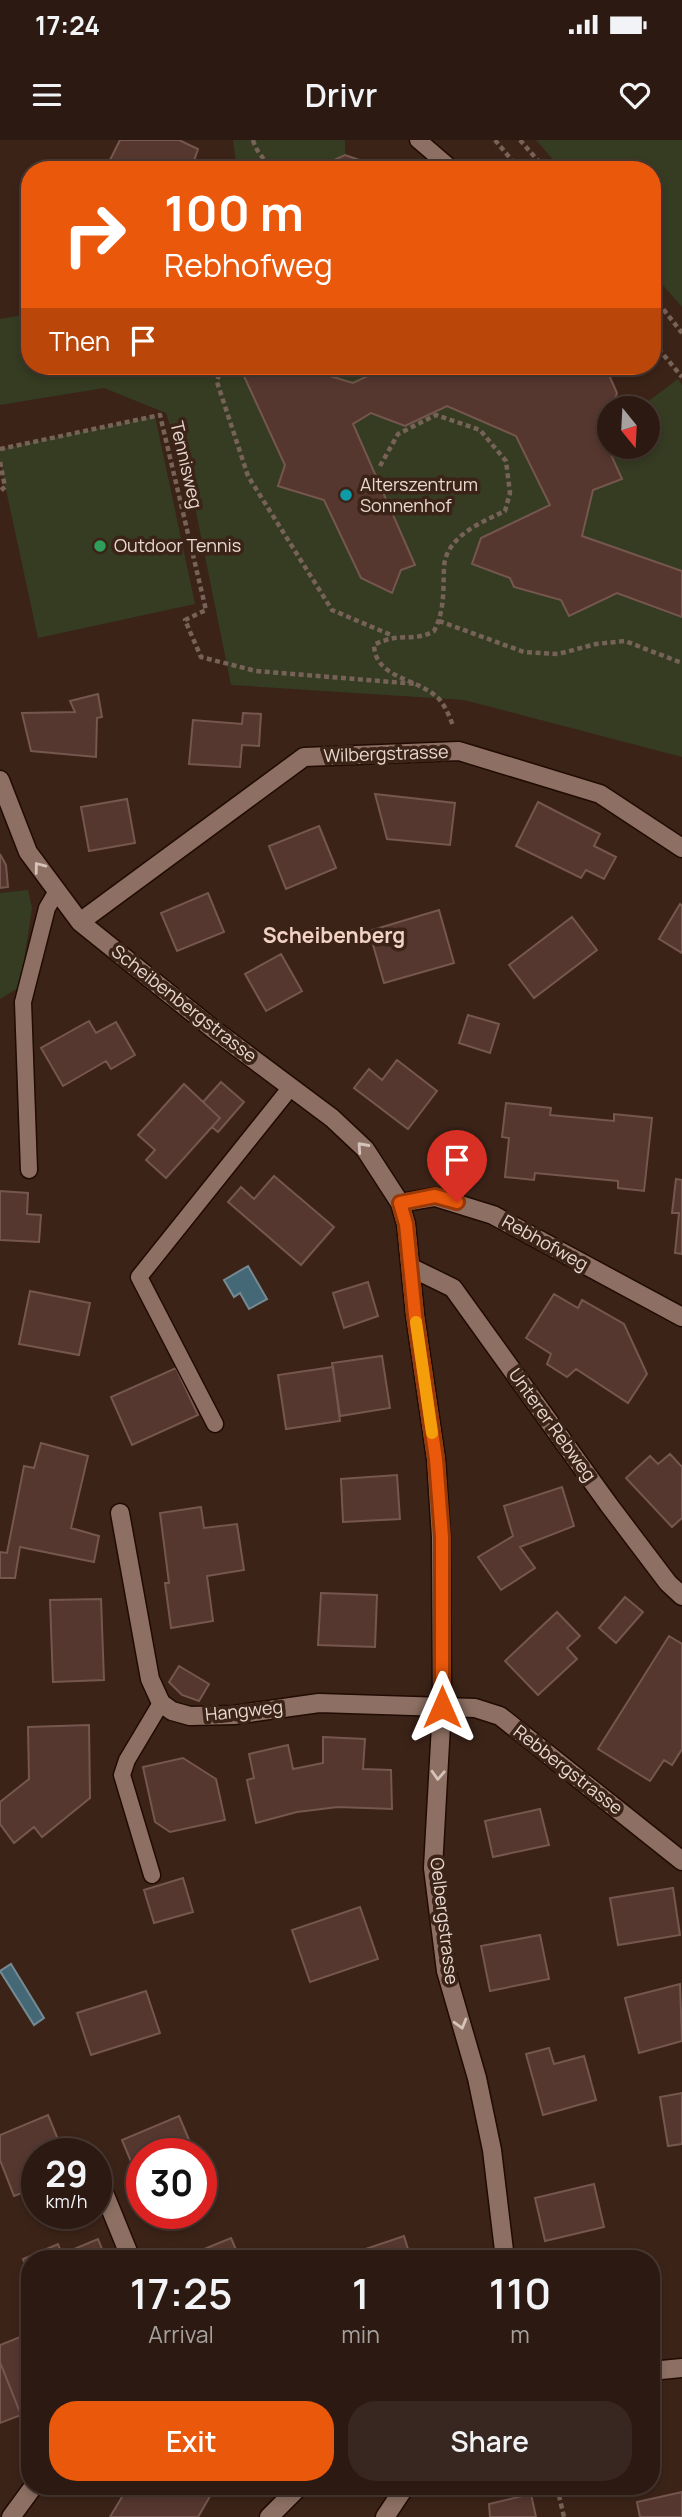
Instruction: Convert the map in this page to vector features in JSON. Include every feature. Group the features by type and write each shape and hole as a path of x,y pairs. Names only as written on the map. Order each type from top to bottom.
{"street":[{"name":"Wilbergstrasse","path":"80,922 304,757 459,751 600,794 682,848"},
{"name":"Scheibenbergstrasse","path":"0,780 28,852 80,922 332,1118 365,1149 400,1203"},
{"name":"Rebhofweg","path":"400,1203 435,1196 494,1215 682,1317"},
{"name":"Oelbergstrasse","path":"400,1203 412,1268 415,1315 436,1459 441,1524 442,1707 433,1868 446,1971 477,2078 492,2150 504,2250"},
{"name":"Unterer Rebweg","path":"412,1268 453,1288 609,1505 668,1583 682,1596"},
{"path":"120,1513 150,1679 161,1703"},
{"name":"Hangweg","path":"161,1703 172,1712 211,1717 319,1703 442,1707"},
{"name":"Rebbergstrasse","path":"442,1707 475,1708 499,1716 682,1861"},
{"path":"112,2213 127,2250"},
{"path":"660,2370 682,2368"},
{"path":"11,2517 27,2495"},
{"path":"269,2517 291,2495"},
{"path":"385,2517 400,2495"}],"lane":[{"path":"418,140 442,161"},
{"path":"29,1170 23,1002 47,908 57,891"},
{"path":"215,1423 139,1277 290,1087"},
{"path":"152,1875 122,1775 127,1760 161,1703"}],"path":[{"path":"253,140 256,151 267,161"},
{"path":"495,140 512,161"},
{"path":"520,140 538,161"},
{"path":"661,306 682,333"},
{"path":"661,352 682,377"},
{"path":"219,375 217,382 248,476 332,610 392,635 423,637 434,631 439,621 445,594 444,564 456,540 473,527 505,511 510,493 506,461 480,430 436,415 398,434 380,466"},
{"name":"Tennisweg","path":"0,449 160,415 206,610 185,620 201,657 256,671 417,684"},
{"path":"0,462 5,487 0,491"},
{"path":"439,621 524,652 558,654 596,644 625,641 682,663"},
{"path":"392,635 374,645 374,656 384,669 417,684 439,698 452,722 459,751"},
{"path":"559,2495 564,2517"}],"green space":[{"path":"233,140 345,140 345,155 332,161 236,161"},
{"path":"536,140 682,140 682,307 661,283 661,161 554,161"},
{"path":"21,316 21,375 243,375 285,465 278,485 324,500 361,578 391,593 401,570 415,564 353,424 371,413 405,426 447,406 516,436 550,505 481,538 472,564 510,578 514,587 561,600 569,616 617,593 682,617 682,757 464,700 231,685 194,502 166,413 104,388 0,405 0,319"},
{"path":"326,375 372,375 353,383"},
{"path":"678,379 682,385 682,571 582,536 593,490 622,479 613,459 660,459 660,396 655,396"},
{"name":"Outdoor Tennis","path":"155,416 195,604 38,638 0,462 0,449"},
{"path":"28,890 32,908 20,987 0,999 0,893"}],"water":[{"path":"248,1266 267,1299 249,1309 240,1293 234,1297 224,1280"},
{"path":"11,1964 44,2018 34,2025 0,1971"}],"building":[{"path":"120,140 179,140 198,149 194,161 110,161"},
{"path":"345,155 362,161 332,161"},
{"name":"Alterszentrum Sonnenhof","path":"243,375 326,375 353,383 370,375 609,375 617,393 616,396 597,396 597,459 613,459 622,479 593,490 582,536 682,571 682,617 617,593 569,616 561,600 514,587 510,578 472,564 481,538 550,505 516,436 447,406 405,426 371,413 353,424 415,565 401,570 392,593 361,578 324,500 278,486 285,465"},
{"path":"98,694 102,717 97,718 96,757 31,751 22,713 75,712 70,701"},
{"path":"243,713 261,714 259,746 242,745 240,767 189,764 193,720 242,724"},
{"path":"375,794 455,803 450,845 387,839"},
{"path":"127,799 135,843 89,851 81,807"},
{"path":"538,802 600,834 594,846 616,857 604,879 586,870 581,878 516,846"},
{"path":"319,826 336,868 286,889 269,846"},
{"path":"0,854 6,865 8,887 0,888"},
{"path":"208,893 224,932 177,951 161,913"},
{"path":"680,904 682,906 682,953 659,939"},
{"path":"439,910 454,963 384,983 369,931"},
{"path":"572,917 597,950 534,998 509,965"},
{"path":"281,954 302,991 266,1011 245,974"},
{"path":"468,1015 499,1024 490,1053 459,1043"},
{"path":"89,1021 96,1033 116,1022 135,1055 111,1069 106,1061 63,1086 41,1048"},
{"path":"397,1060 437,1091 408,1129 354,1088 369,1069 382,1080"},
{"path":"221,1082 244,1102 218,1132 212,1127 220,1118 203,1102"},
{"path":"184,1084 220,1118 166,1178 146,1160 155,1150 138,1135"},
{"path":"506,1103 551,1108 550,1115 614,1121 614,1114 652,1118 644,1191 618,1188 618,1181 535,1173 534,1180 505,1177 509,1138 502,1137"},
{"path":"274,1176 334,1227 301,1265 228,1202 241,1187 254,1199"},
{"path":"676,1179 682,1180 682,1254 675,1253 679,1213 672,1213"},
{"path":"0,1191 28,1193 27,1214 41,1215 39,1242 0,1240"},
{"path":"368,1282 378,1316 344,1328 333,1293"},
{"path":"30,1291 90,1303 79,1355 19,1344"},
{"path":"554,1294 578,1308 582,1300 624,1324 647,1374 628,1403 576,1369 567,1377 547,1364 551,1354 526,1338"},
{"path":"382,1356 390,1408 340,1416 332,1363"},
{"path":"333,1367 340,1421 286,1429 278,1375"},
{"path":"176,1368 198,1415 132,1445 111,1397"},
{"path":"41,1443 88,1456 71,1528 99,1536 94,1562 20,1547 15,1578 0,1578 0,1552 7,1553 24,1466 34,1468"},
{"path":"670,1454 682,1467 682,1518 672,1527 626,1478 650,1456 658,1464"},
{"path":"397,1475 400,1519 343,1522 341,1479"},
{"path":"562,1487 574,1526 520,1547 535,1568 501,1590 478,1557 513,1536 504,1506"},
{"path":"201,1507 204,1528 237,1524 244,1570 207,1576 213,1621 171,1628 165,1583 169,1583 160,1513"},
{"path":"321,1593 377,1595 375,1647 318,1645"},
{"path":"625,1597 643,1612 616,1643 599,1628"},
{"path":"101,1599 104,1680 53,1682 50,1600"},
{"path":"557,1612 580,1636 567,1648 577,1659 538,1695 505,1661"},
{"path":"669,1636 682,1644 682,1749 672,1765 664,1760 650,1781 598,1749"},
{"path":"179,1666 209,1684 199,1701 182,1695 169,1682"},
{"path":"89,1725 90,1798 42,1837 34,1827 14,1843 0,1824 0,1802 29,1779 28,1727"},
{"path":"323,1737 365,1739 363,1769 391,1770 392,1809 338,1807 297,1812 256,1823 247,1780 254,1778 249,1754 288,1745 293,1769 323,1763"},
{"path":"183,1758 216,1779 225,1820 170,1832 155,1822 143,1767"},
{"path":"540,1809 549,1845 493,1857 485,1821"},
{"path":"183,1878 193,1912 154,1923 144,1890"},
{"path":"673,1888 680,1935 618,1945 610,1898"},
{"path":"360,1907 378,1959 310,1982 292,1930"},
{"path":"540,1935 549,1979 490,1991 481,1946"},
{"path":"680,1984 682,2041 639,2053 625,1998"},
{"path":"146,1991 160,2033 91,2055 77,2013"},
{"path":"549,2048 554,2064 584,2056 596,2100 543,2115 526,2054"},
{"path":"682,2093 682,2144 668,2146 660,2097"},
{"path":"48,2115 57,2138 21,2138 21,2193 14,2196 0,2160 0,2135"},
{"path":"179,2116 188,2138 127,2138"},
{"path":"594,2184 604,2227 545,2241 535,2198"},
{"path":"404,2236 408,2250 363,2250"},
{"path":"231,2238 236,2250 202,2250"},
{"path":"98,2239 102,2250 72,2250"},
{"path":"58,2244 60,2250 44,2250"},
{"path":"21,2337 21,2415 0,2362 0,2345"},
{"path":"0,2362 21,2415 0,2423"},
{"path":"682,2492 682,2517 640,2517 637,2502"},
{"path":"123,2495 211,2495 198,2517 110,2517"},
{"path":"531,2495 536,2517 490,2517 489,2504"}],"slow traffic":[{"path":"416,1322 432,1433"}],"place":[{"name":"Alterszentrum Sonnenhof","path":"346,495"},
{"name":"Outdoor Tennis","path":"100,546"}],"district":[{"name":"Scheibenberg","path":"334,936"}],"route":[{"path":"442,1707 442,1537 436,1459 415,1315 406,1224 400,1203 435,1196 457,1202"}]}
